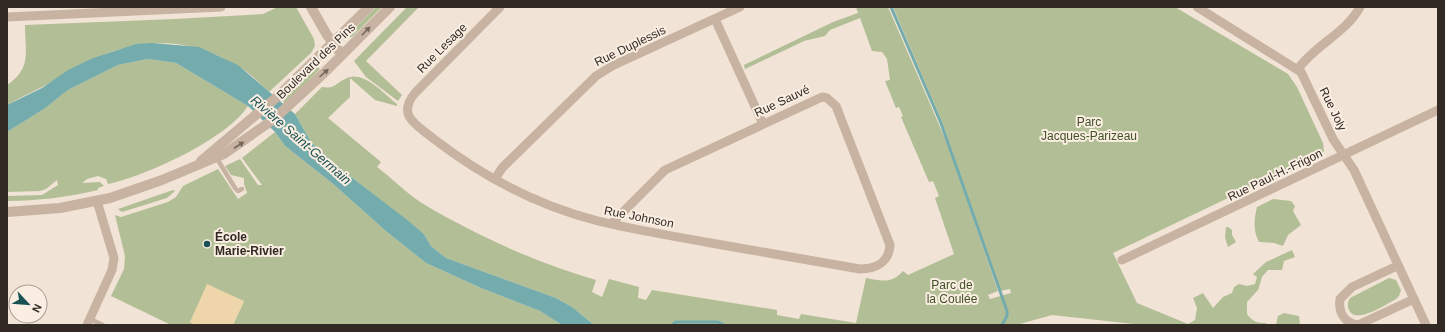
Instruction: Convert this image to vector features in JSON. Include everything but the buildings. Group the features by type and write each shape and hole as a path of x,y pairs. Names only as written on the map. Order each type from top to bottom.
{"street":[{"path":"7,17 221,7"},
{"path":"311,7 342,55"},
{"name":"Boulevard des Pins","path":"7,212 55,209 97,201 141,188 195,166 214,154 277,97 369,7"},
{"name":"Boulevard des Pins","path":"214,154 230,150 260,130 287,107 342,55 390,7"},
{"name":"Rue Lesage","path":"406,110 407,105 415,93 500,7"},
{"name":"Rue Duplessis","path":"495,179 502,168 596,76 612,66 740,7"},
{"name":"Rue Joly","path":"1198,7 1298,69 1304,76 1333,139 1354,170 1397,266 1426,325"},
{"path":"1298,69 1307,58 1350,20 1360,7"},
{"path":"715,19 763,124"},
{"name":"Rue Sauvé","path":"611,224 665,170 818,98 827,98 833,102 888,238 890,251"},
{"name":"Rue Johnson","path":"406,110 412,121 460,158 495,179 557,207 611,224 860,269 871,269 880,264 890,251"},
{"name":"Rue Paul-H.-Frigon","path":"1122,260 1438,110"},
{"path":"88,322 112,270 114,258 97,201"},
{"path":"1397,266 1348,290 1340,299 1342,315 1348,322 1358,325 1414,299"}],"lane":[{"path":"214,154 235,188 238,190 242,189"},
{"path":"88,322 103,325"}],"green space":[{"path":"278,7 296,7 314,39 315,46 311,53 269,92 245,70 215,54 194,47 153,43 112,51 92,59 69,70 55,80 7,105 7,85 15,79 24,66 26,51 25,25 263,14"},
{"path":"376,7 382,7 352,37 349,37 349,34"},
{"path":"407,7 419,7 366,61 402,95 398,101 366,77 354,61"},
{"name":"Parc Jacques-Parizeau","path":"856,7 888,7 947,143 998,291 988,295 990,299 1011,293 1010,289 1000,291 943,124 893,7 1175,7 1288,74 1297,87 1323,143 1324,152 1113,253 1137,303 1188,324 1195,320 1197,308 1193,298 1203,293 1213,308 1223,297 1232,293 1234,287 1239,284 1247,286 1255,284 1257,277 1253,274 1266,262 1292,250 1295,257 1284,261 1282,270 1268,270 1262,277 1258,290 1247,302 1247,314 1249,317 1255,322 1266,323 1266,325 1143,325 1052,315 1016,325 594,325 572,307 556,298 446,258 431,246 424,234 338,167 311,142 295,114 322,87 331,87 347,78 354,76 367,80 397,104 397,106 375,100 350,78 350,97 328,118 381,162 377,167 419,201 486,238 552,266 596,280 592,292 602,297 609,279 639,287 638,298 646,300 652,290 777,310 777,315 799,319 801,314 856,323 866,278 881,281 890,280 895,278 903,271 908,275 954,254 935,198 939,196 933,181 929,182 901,117 903,116 899,107 896,108 885,81 890,80 887,59 882,52 872,51 860,18 830,30 825,36 804,41 745,69 744,65 833,22 858,13"},
{"path":"148,59 176,63 248,106 238,118 223,131 184,154 143,173 108,184 106,179 98,176 87,179 82,183 100,182 104,186 98,188 98,190 64,197 7,201 7,196 42,195 58,185 57,180 46,189 40,191 7,192 7,132 44,109 68,90 118,65"},
{"path":"317,66 320,69 285,104 282,100"},
{"path":"275,132 285,146 332,183 387,232 426,263 481,288 540,311 562,325 233,325 244,301 190,322 196,325 171,325 111,296 124,269 125,256 115,215 121,217 168,202 176,197 183,186 218,169 238,199 247,193 244,178 231,175 225,166 240,159 258,185 262,185 242,158"},
{"path":"173,190 175,191 167,198 122,212 118,209"},
{"path":"1273,199 1291,201 1295,206 1293,211 1301,225 1288,235 1283,246 1274,243 1259,242 1256,234 1255,220 1257,207"},
{"path":"1226,227 1232,230 1232,235 1236,242 1228,247 1225,238"},
{"path":"1389,278 1396,280 1401,290 1396,299 1371,312 1358,315 1352,314 1348,307 1350,298"},
{"path":"1284,313 1299,316 1300,325 1276,325 1278,316"}],"sand":[{"path":"207,284 244,301 233,325 196,325 190,322"}],"water":[{"name":"Rivière Saint-Germain","path":"152,43 199,47 238,65 295,114 311,142 338,167 424,234 431,246 446,258 556,298 572,307 594,325 562,325 540,311 481,288 426,263 387,232 332,183 285,146 275,132 248,106 176,63 148,59 118,65 68,90 44,109 7,132 7,105 42,88 68,70 93,58 136,44"}],"waterway":[{"path":"891,7 941,123 1007,311 1007,316 1002,325"},
{"path":"672,325 676,322 718,322 724,325"}],"place":[{"name":"École Marie-Rivier","path":"207,244"}],"park label":[{"name":"Parc de la Coulée","path":"952,292"}]}
